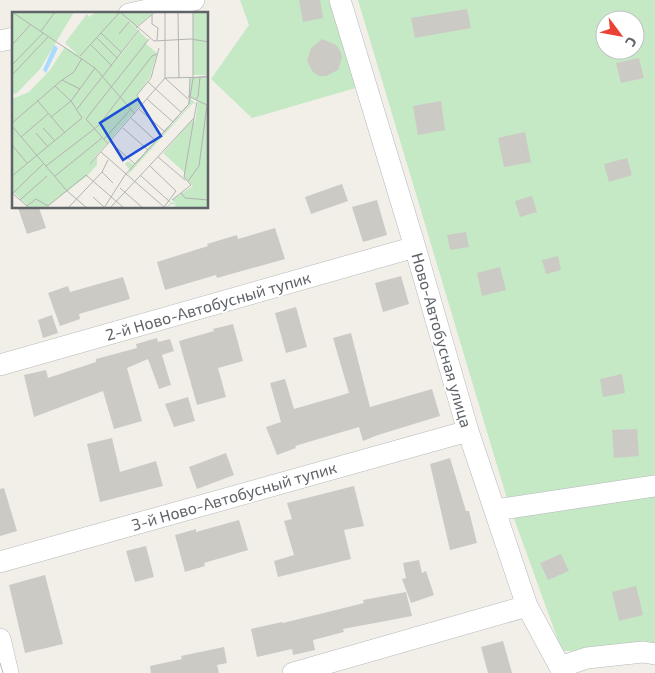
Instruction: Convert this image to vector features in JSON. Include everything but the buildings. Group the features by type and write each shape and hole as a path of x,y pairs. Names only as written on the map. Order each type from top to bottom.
{"street":[{"path":"138,12 194,0"},
{"name":"Ново-Автобусная улица","path":"340,0 415,247 468,431 527,606 561,670"},
{"name":"2-й Ново-Автобусный тупик","path":"0,365 415,247"},
{"name":"3-й Ново-Автобусный тупик","path":"0,562 468,431"},
{"path":"495,510 655,486"},
{"path":"293,673 527,606"},
{"path":"0,640 8,673"},
{"path":"561,670 587,658 643,652 655,654"}],"green space":[{"path":"240,0 332,0 359,87 252,118 211,79 249,25"},
{"path":"358,0 655,0 655,651 562,651 508,502"}],"tram line":[{"path":"0,663 3,673"}]}
